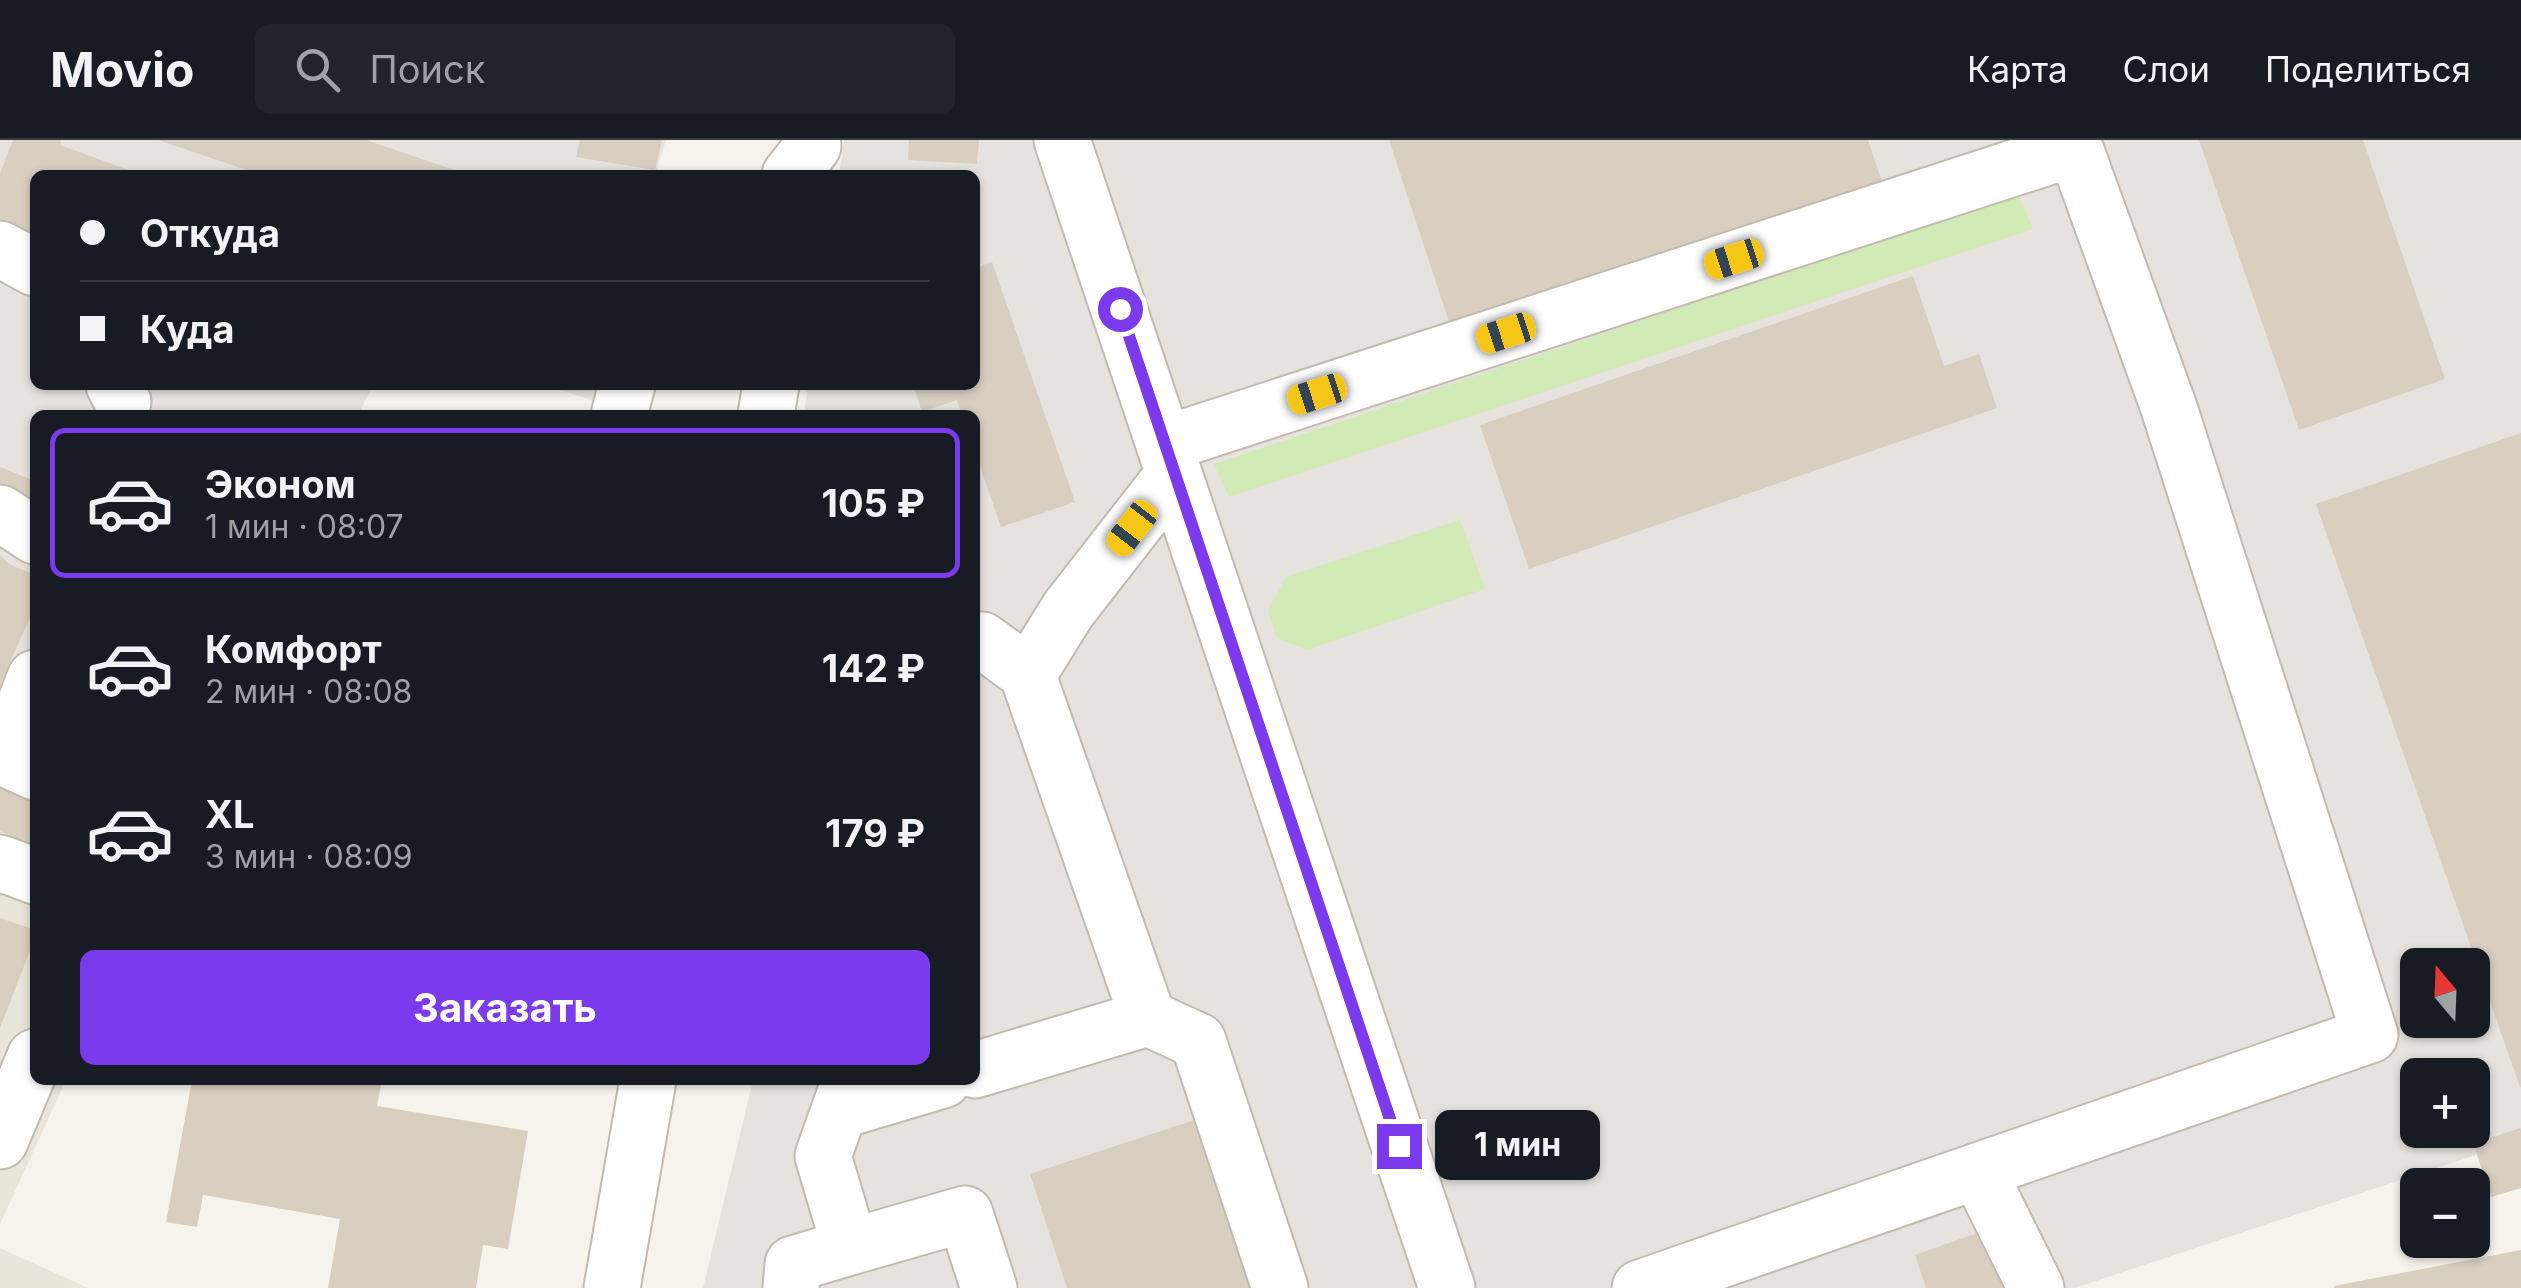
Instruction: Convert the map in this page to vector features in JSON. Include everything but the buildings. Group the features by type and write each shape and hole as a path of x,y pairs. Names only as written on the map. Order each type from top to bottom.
{"lane":[{"path":"1062,140 1447,1288"},
{"path":"1032,668 1170,459 2074,144 2169,408 2370,1035 1640,1288"},
{"path":"0,249 30,265"},
{"path":"0,513 30,533"},
{"path":"980,640 1027,673 1148,1018"},
{"path":"30,691 4,758 30,770"},
{"path":"0,863 30,874"},
{"path":"980,1068 1148,1018 1198,1041 1280,1288"},
{"path":"0,1140 30,1069"},
{"path":"612,1288 647,1085"},
{"path":"850,1247 824,1156 845,1096 912,1085"},
{"path":"1978,1171 2036,1288"},
{"path":"791,1288 793,1264 964,1214 989,1288"}],"shaded area":[{"path":"0,140 666,140 657,170 30,170 30,390 370,390 360,410 30,410 30,844 0,831"},
{"path":"844,140 2521,140 2521,1140 2437,1168 2400,1168 2400,1180 2075,1288 703,1288 752,1085 980,1085 980,410 805,410 807,390 980,390 980,170 840,170"},
{"path":"561,390 614,390 609,406"},
{"path":"2211,425 2400,987 2400,1038 2417,1038 2424,1058 2400,1058 2400,1076 1772,1288 1395,1288 1217,762"},
{"path":"0,831 30,844 30,1085 64,1085 0,1224"},
{"path":"0,1248 88,1288 0,1288"}],"green space":[{"path":"2018,194 2033,229 1229,497 1214,464"},
{"path":"1460,520 1485,589 1307,650 1277,638 1268,610 1286,577"}],"route":[{"path":"1120,309 1399,1146"}]}
